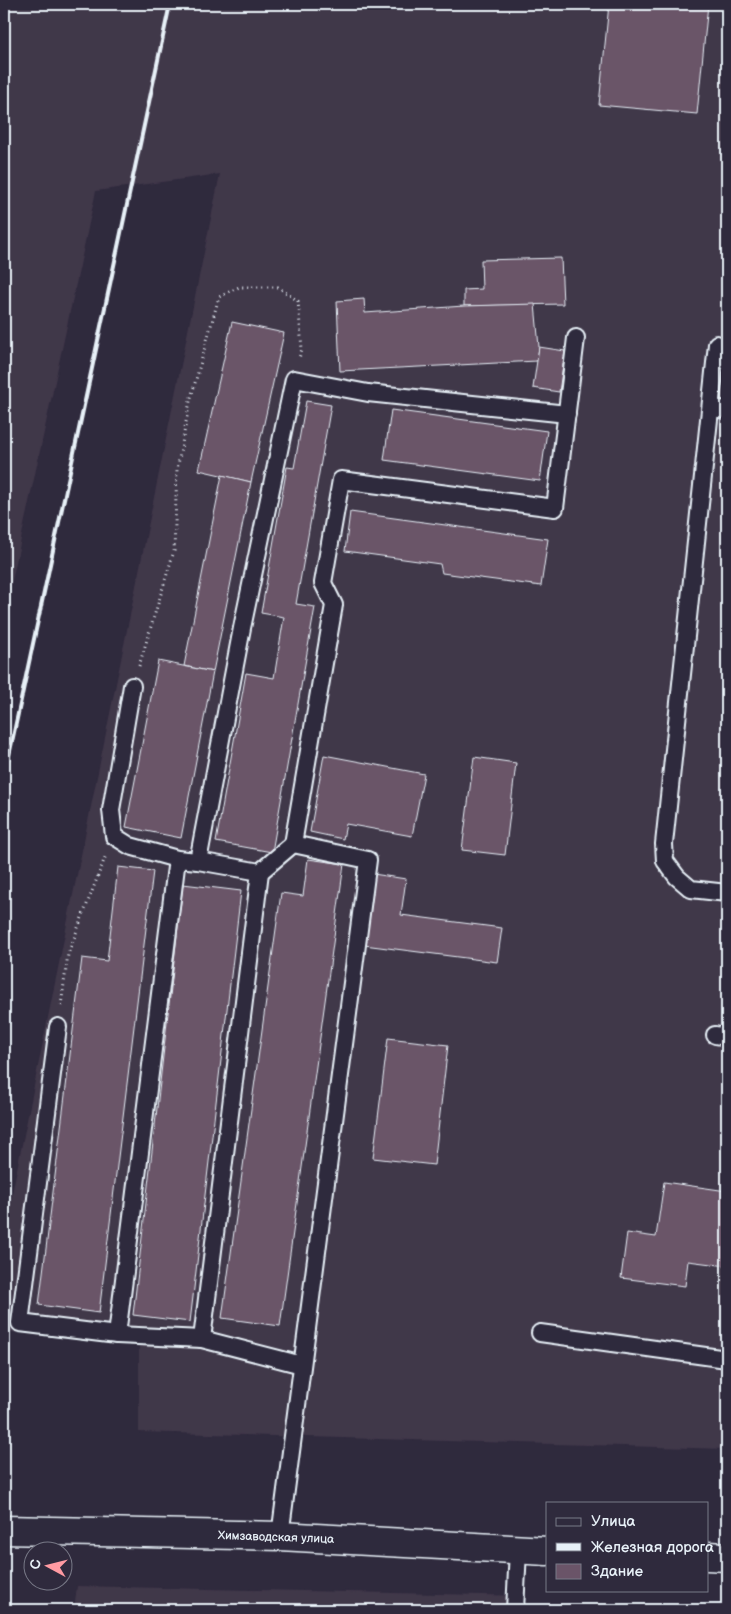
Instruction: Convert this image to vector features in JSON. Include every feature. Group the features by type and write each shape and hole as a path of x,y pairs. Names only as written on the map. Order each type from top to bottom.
{"street":[{"name":"Химзаводская улица","path":"4,1530 280,1536 546,1551"},
{"path":"708,1556 727,1557"}],"lane":[{"path":"202,1339 260,872 294,844 334,605 323,582 341,480 554,508 576,338"},
{"path":"717,344 719,409 664,844 665,861 677,877 691,889 727,893"},
{"path":"198,860 242,628 294,379 368,393 566,414"},
{"path":"132,686 111,810 114,836 130,846 177,859 198,860 260,872"},
{"path":"280,1536 368,860 294,844"},
{"path":"117,1335 177,859"},
{"path":"58,1027 20,1323 117,1335 202,1339 302,1365"},
{"path":"540,1333 727,1358"},
{"path":"515,1610 518,1550"}],"path":[{"path":"132,686 174,551 177,470 190,401 219,297 240,286 278,287 298,301 302,349 294,379"},
{"path":"58,1027 68,954 114,836"}],"shaded area":[{"path":"4,4 727,4 727,1449 139,1432 139,1336 4,1332 4,1233 220,174 96,191 4,618"},
{"path":"77,1586 523,1596 521,1610 74,1610"}],"building":[{"path":"609,4 708,4 697,114 599,105"},
{"path":"561,258 563,304 464,306 464,290 482,289 481,260"},
{"path":"364,299 365,313 464,306 535,304 539,347 537,361 340,371 337,301"},
{"path":"232,322 284,333 251,482 199,470"},
{"path":"539,347 565,351 559,392 533,388"},
{"path":"306,401 331,405 296,604 315,607 272,852 216,842 246,673 274,678 284,617 261,613 287,467 294,468"},
{"path":"391,410 547,431 540,481 384,460"},
{"path":"222,475 251,482 213,672 184,666"},
{"path":"350,512 548,539 541,586 442,573 440,564 345,551"},
{"path":"158,661 213,672 181,838 126,827"},
{"path":"324,755 424,774 412,836 346,824 343,839 310,832"},
{"path":"474,757 516,763 505,855 462,850"},
{"path":"308,859 344,864 280,1326 222,1318 281,893 303,896"},
{"path":"118,867 153,871 99,1313 39,1305 82,958 107,961"},
{"path":"373,874 406,879 401,915 502,928 497,962 364,945"},
{"path":"183,884 241,891 190,1322 133,1315"},
{"path":"388,1038 448,1045 434,1165 373,1158"},
{"path":"664,1182 727,1191 727,1266 688,1261 685,1286 621,1278 627,1233 656,1237"}],"railway":[{"path":"4,779 170,4"}]}
